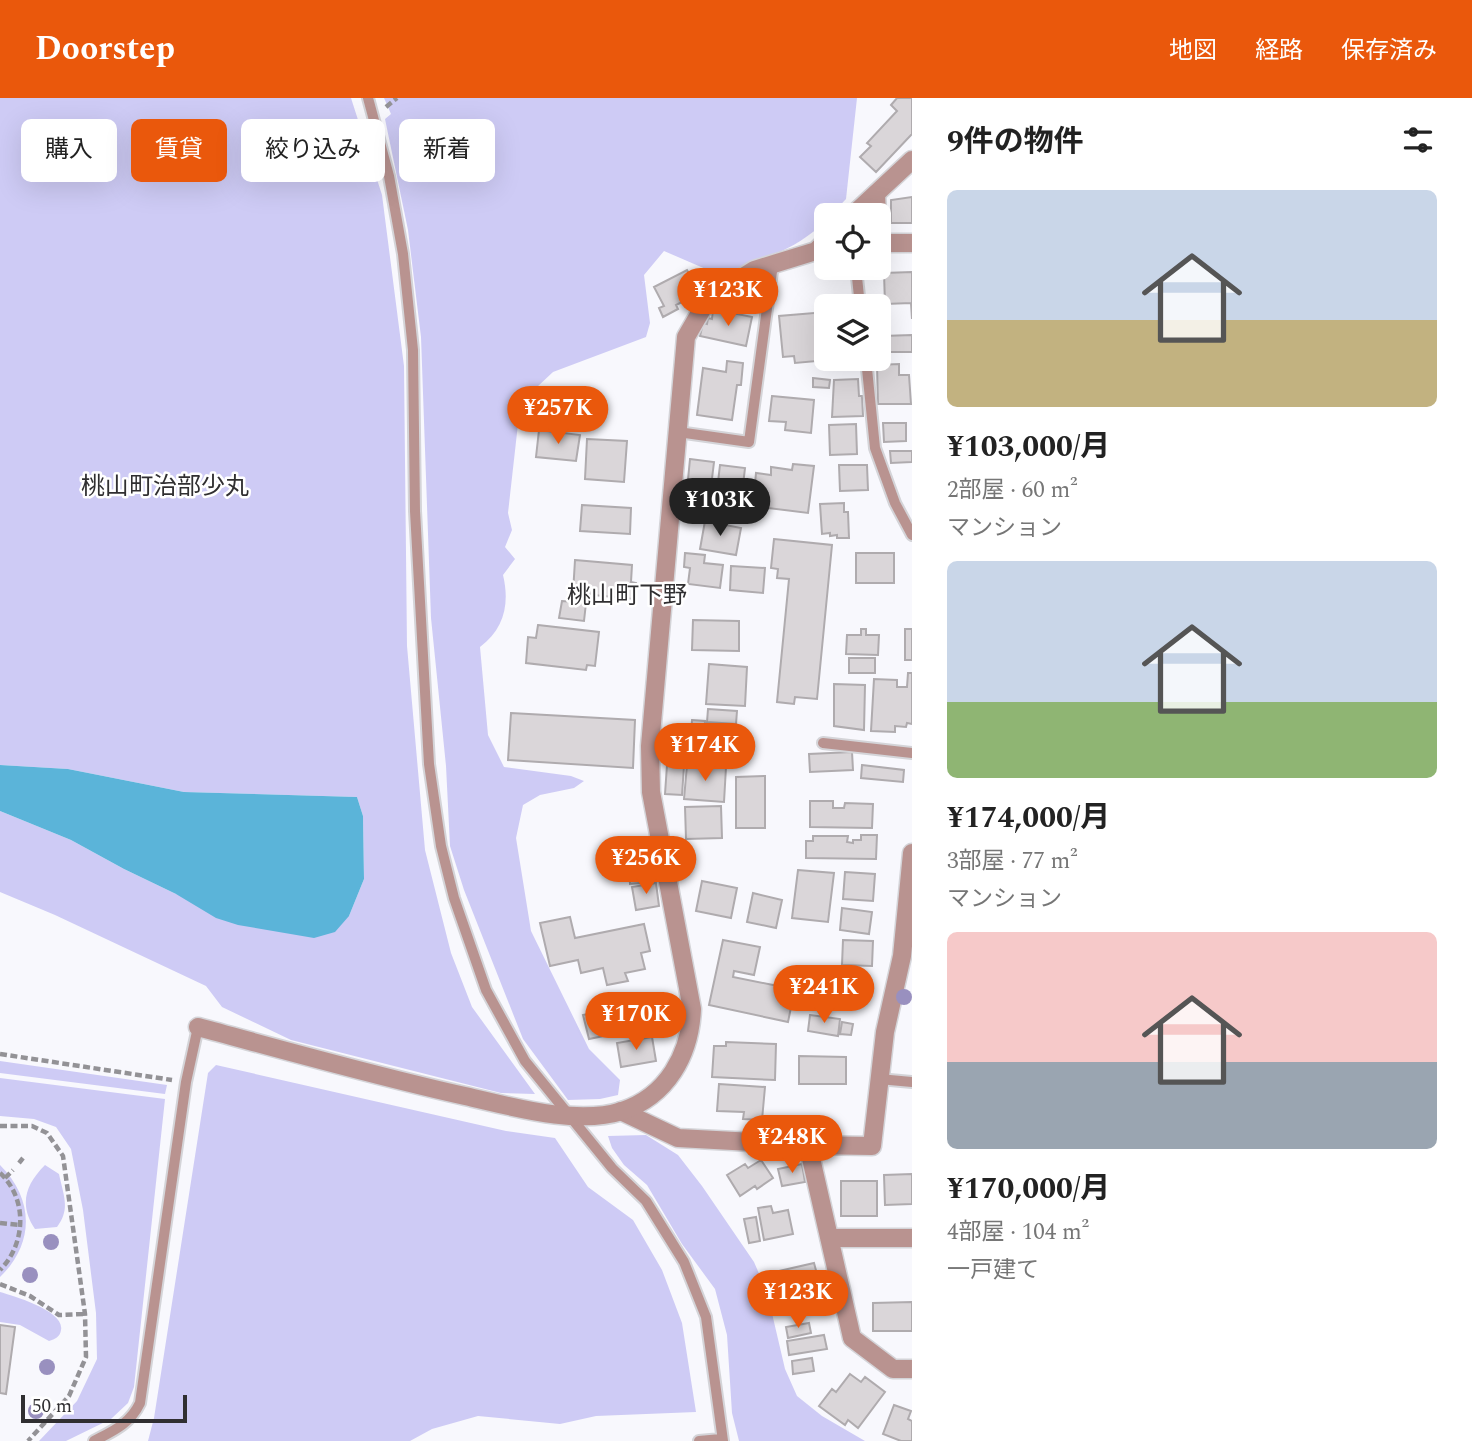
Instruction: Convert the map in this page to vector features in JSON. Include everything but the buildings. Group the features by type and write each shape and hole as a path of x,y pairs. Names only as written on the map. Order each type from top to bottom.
{"street":[{"path":"866,203 912,160"},
{"path":"876,194 876,203"},
{"path":"891,243 912,243"},
{"path":"198,1027 404,1082 512,1107 569,1114 603,1115 621,1111 650,1096 674,1073 688,1042 691,1026 690,993 651,792 650,746 686,337 708,299 754,270 814,252"},
{"path":"621,1111 678,1138 872,1146 885,1032 907,956 912,853"},
{"path":"808,1145 852,1338 893,1369 912,1369"},
{"path":"829,1238 912,1238"}],"lane":[{"path":"368,98 389,176 402,254 413,350 415,511 425,702 429,764 441,846 454,898 485,990 525,1061 612,1168 646,1201 684,1262 706,1317 722,1440 699,1441"},
{"path":"678,432 749,442 773,264"},
{"path":"867,371 876,448 895,503 912,535"},
{"path":"823,743 912,753"},
{"path":"94,1441 123,1425 136,1412 139,1404 186,1082 198,1027"},
{"path":"879,1079 912,1082"}],"path":[{"path":"384,109 397,98"},
{"path":"0,1054 173,1080"},
{"path":"0,1126 32,1126 47,1133 63,1156 85,1314 86,1357 69,1396 28,1441"},
{"path":"19,1163 23,1158"},
{"path":"5,1178 13,1170"},
{"path":"0,1173 18,1205 20,1225 16,1246 0,1270"},
{"path":"0,1223 20,1225"},
{"path":"0,1283 30,1296 59,1315 85,1314"}],"shaded area":[{"path":"0,98 351,98 358,119 241,119 241,182 378,182 382,195 404,366 407,646 425,850 451,953 472,1007 535,1094 501,1093 291,1040 222,1007 206,986 0,892 0,811 71,840 176,894 349,916 364,879 363,816 357,797 184,792 68,769 0,765"},
{"path":"384,98 857,98 846,199 842,203 814,203 814,231 791,247 722,276 664,251 644,275 650,323 646,337 553,372 537,387 518,424 508,513 512,530 505,547 515,559 503,575 506,596 500,624 480,647 488,735 504,767 571,776 584,781 574,788 540,795 523,805 516,838 531,931 589,1049 620,1080 618,1095 600,1099 568,1100 523,1039 464,890 450,846 446,766 431,618 421,337 408,230 385,119 391,114"},
{"path":"0,765 68,769 184,792 357,797 363,816 364,879 349,916 335,932 314,938 238,925 216,918 176,894 71,840 0,811"},
{"path":"0,1061 167,1085 165,1094 0,1073"},
{"path":"216,1065 506,1131 555,1138 588,1187 633,1220 662,1270 682,1323 696,1412 596,1416 560,1424 478,1416 432,1429 410,1441 148,1441 154,1418 208,1073"},
{"path":"0,1078 165,1099 134,1387 128,1403 111,1419 66,1441 39,1441 77,1401 97,1359 96,1313 83,1210 71,1149 56,1127 34,1119 0,1116"},
{"path":"646,1135 678,1155 754,1262 767,1292 785,1369 797,1396 822,1416 865,1441 739,1441 732,1413 727,1335 715,1289 682,1244 647,1185 624,1165 612,1148 608,1136"},
{"path":"0,1165 19,1192 26,1221 20,1250 0,1277"},
{"path":"45,1165 59,1174 65,1208 57,1227 35,1229 27,1212 26,1196 33,1180"},
{"path":"0,1292 37,1305 55,1317 60,1323 58,1336 49,1341 20,1325 0,1322"}],"district":[{"name":"桃山町治部少丸","path":"165,486"},
{"name":"桃山町下野","path":"627,595"}]}
